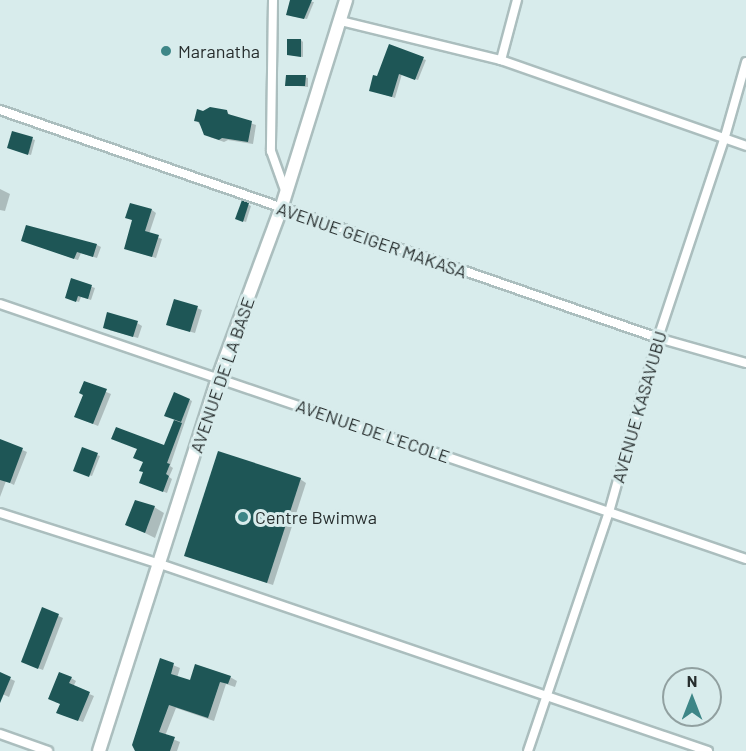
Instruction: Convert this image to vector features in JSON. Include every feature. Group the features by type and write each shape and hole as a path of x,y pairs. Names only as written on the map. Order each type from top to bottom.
{"main road":[{"name":"AVENUE DE LA BASE","path":"99,751 218,378 281,209 285,190 346,0"}],"street":[{"path":"273,0 271,151 285,190"},
{"path":"501,60 517,0"},
{"path":"341,21 501,60 746,146"},
{"name":"AVENUE KASAVUBU","path":"528,751 609,512 658,338 724,140 746,62"},
{"name":"AVENUE GEIGER MAKASA","path":"0,110 658,338 746,363"},
{"name":"AVENUE DE L'ECOLE","path":"0,304 746,559"},
{"path":"0,513 160,564 708,751"},
{"path":"0,734 48,751"}],"building":[{"path":"290,0 312,0 304,19 286,15"},
{"path":"287,39 301,39 301,57 287,55"},
{"path":"389,44 424,57 415,80 399,74 392,97 369,91 373,75 377,76"},
{"path":"286,75 306,75 305,86 285,86"},
{"path":"210,107 227,110 228,114 252,121 248,142 222,138 219,140 204,135 199,122 194,121 197,109 203,111"},
{"path":"12,131 33,137 28,155 7,148"},
{"path":"242,200 249,203 243,222 235,219"},
{"path":"130,203 152,209 145,231 159,235 152,257 124,249 132,220 125,218"},
{"path":"26,225 97,244 93,257 77,252 74,259 21,241"},
{"path":"71,278 92,285 88,299 78,296 76,302 65,298"},
{"path":"174,299 198,306 190,332 166,325"},
{"path":"107,312 138,321 133,337 103,328"},
{"path":"84,381 107,389 93,424 74,417 83,395 79,393"},
{"path":"174,392 190,399 181,422 164,416"},
{"path":"174,420 182,423 167,463 170,464 166,474 169,476 163,492 139,483 143,472 139,471 143,462 133,458 137,449 111,439 116,427 164,445"},
{"path":"0,439 23,448 10,483 0,480"},
{"path":"82,447 98,453 89,477 73,471"},
{"name":"Centre Bwimwa","path":"218,451 301,478 267,583 184,556"},
{"path":"135,500 155,506 145,533 125,525"},
{"path":"42,607 59,614 38,669 21,662"},
{"path":"160,658 174,663 171,674 190,680 195,664 231,676 228,684 220,682 208,718 169,705 159,732 175,737 170,751 135,751 132,745"},
{"path":"0,672 11,677 0,703"},
{"path":"59,672 72,677 69,683 90,692 78,721 56,713 60,704 48,699"}],"place":[{"name":"Maranatha","path":"166,51"},
{"name":"Centre Bwimwa","path":"243,517"}]}
